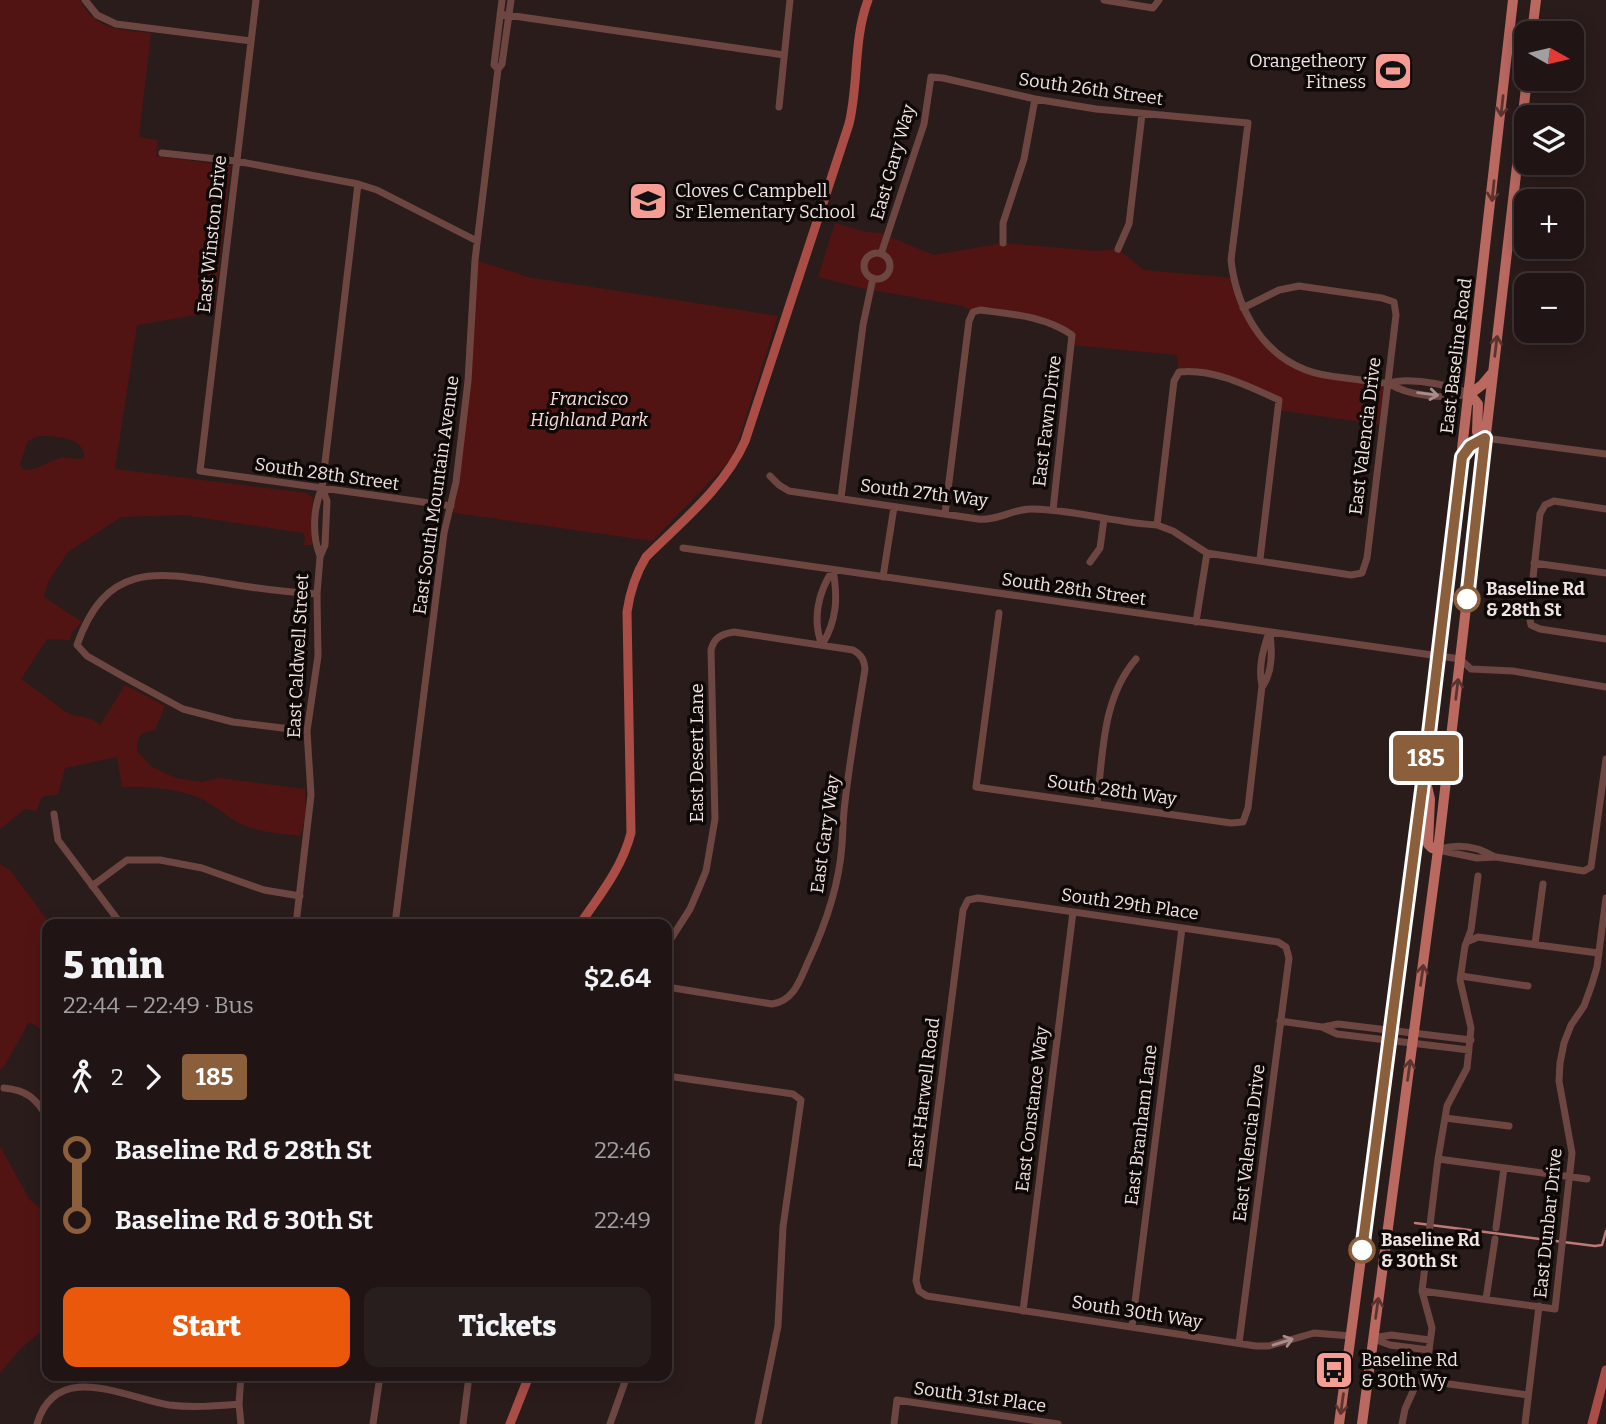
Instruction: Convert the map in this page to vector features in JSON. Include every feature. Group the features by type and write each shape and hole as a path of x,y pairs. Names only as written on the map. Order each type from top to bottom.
{"main road":[{"name":"East Baseline Road","path":"1339,1424 1424,775 1470,394 1513,0"},
{"path":"1533,21 1536,0"},
{"path":"1507,49 1514,50"},
{"path":"1362,1424 1438,850 1526,91"},
{"path":"1490,219 1510,222"},
{"path":"1485,438 1477,432 1478,404 1470,394 1482,385 1493,371"},
{"path":"1462,457 1470,446 1485,438"},
{"path":"1424,775 1430,799 1428,844 1438,850"},
{"path":"1351,1336 1373,1338"}],"street":[{"path":"85,0 97,15 116,24 251,41"},
{"name":"East Winston Drive","path":"200,471 256,0"},
{"name":"East South Mountain Avenue","path":"396,919 444,533 456,482 471,357 477,241 498,69 502,64 502,0"},
{"name":"East South Mountain Avenue","path":"504,15 511,0"},
{"path":"779,107 790,0"},
{"path":"1104,0 1153,8 1158,3"},
{"path":"504,15 784,55"},
{"name":"South 26th Street","path":"931,77 1035,99 1142,114 1248,123 1230,260 1243,308"},
{"name":"East Gary Way","path":"881,254 924,124 931,77"},
{"path":"1003,243 1003,223 1024,159 1035,99"},
{"path":"1118,249 1129,224 1142,114"},
{"path":"162,153 236,161 358,184 377,190 477,241"},
{"name":"East Caldwell Street","path":"320,557 316,545 316,501 322,488 358,184"},
{"name":"East Gary Way","path":"871,254 881,254 889,260 889,271 881,279 873,278 865,269 866,261 871,254"},
{"name":"East Gary Way","path":"841,498 864,312 873,278"},
{"name":"East Valencia Drive","path":"1243,308 1279,290 1299,286 1394,302 1396,315 1367,558 1362,573"},
{"path":"1243,308 1265,342 1294,365 1320,374 1387,383 1400,391 1453,397 1470,394"},
{"name":"East Fawn Drive","path":"945,514 969,321 972,312 979,310 1030,317 1072,335 1053,510"},
{"path":"1157,525 1174,381 1179,372 1187,371 1223,377 1279,400 1260,559"},
{"path":"1485,438 1606,454"},
{"name":"South 28th Street","path":"200,471 451,506"},
{"name":"South 27th Way","path":"770,476 789,491 987,520 1029,509 1157,525 1173,531 1207,553 1352,575 1362,573"},
{"name":"East Caldwell Street","path":"297,919 311,795 307,731 318,656 317,594 320,557 326,535 327,501 322,488"},
{"path":"1606,509 1554,501 1545,505 1540,513 1529,614 1531,625 1540,629 1606,639"},
{"path":"883,577 894,506"},
{"path":"1090,562 1100,548 1104,519"},
{"path":"316,535 326,535"},
{"name":"South 28th Street","path":"683,548 1460,659 1471,669 1513,671 1606,687"},
{"path":"1196,622 1207,553"},
{"path":"1534,563 1606,573"},
{"path":"822,645 817,632 818,606 825,582 833,570"},
{"path":"822,645 830,631 836,607 833,570"},
{"path":"307,731 233,722 183,709 105,667 87,656 77,645 82,630 100,603 121,584 138,577 158,574 264,590 317,594"},
{"path":"818,606 836,607"},
{"name":"South 28th Way","path":"999,613 976,787 1231,824 1243,822 1248,808 1262,686 1259,674 1269,632"},
{"name":"East Desert Lane","path":"672,937 690,909 706,871 713,827 713,642 718,636 734,632 822,645"},
{"name":"East Gary Way","path":"672,988 772,1004 781,1003 789,998 799,983 826,923 836,890 844,804 864,669 862,657 853,650 822,645"},
{"path":"1097,803 1112,700 1118,683 1136,659"},
{"path":"1438,850 1584,871 1591,867 1603,816 1606,759"},
{"path":"54,814 58,840 117,919"},
{"path":"1438,850 1455,845 1481,849 1496,857"},
{"path":"1472,857 1473,848"},
{"path":"92,886 127,860 160,860 202,868 264,890 300,896"},
{"path":"1469,941 1478,876"},
{"path":"1535,944 1543,884"},
{"name":"South 29th Place","path":"968,900 978,898 1278,942 1286,947"},
{"name":"East Dunbar Drive","path":"1525,1424 1539,1306 1555,1309 1571,1177 1572,1140 1562,1101 1560,1063 1568,1033 1584,1006 1592,984 1606,898"},
{"name":"East Harwell Road","path":"919,1291 916,1281 963,910 968,900"},
{"name":"East Constance Way","path":"1023,1311 1073,912"},
{"name":"East Branham Lane","path":"1132,1326 1182,928"},
{"path":"1402,1424 1405,1409 1426,1372 1432,1328 1422,1290 1438,1159 1447,1104 1467,1068 1471,1040 1461,976 1465,946 1478,937 1598,953"},
{"name":"East Valencia Drive","path":"1239,1343 1289,957 1286,947"},
{"path":"1461,976 1528,986"},
{"path":"1280,1021 1322,1027 1337,1034 1471,1040"},
{"path":"1322,1027 1338,1024 1391,1036"},
{"path":"1349,1035 1351,1026"},
{"path":"1446,1047 1448,1037"},
{"path":"1413,1038 1469,1050"},
{"path":"672,1077 793,1094 801,1100 783,1227 778,1326 758,1424"},
{"path":"4,1088 21,1089 33,1097 42,1110"},
{"path":"1445,1118 1509,1126"},
{"path":"1438,1159 1587,1179"},
{"path":"1496,1228 1504,1168"},
{"path":"1486,1299 1495,1239"},
{"path":"1422,1290 1539,1306"},
{"name":"South 30th Way","path":"919,1291 927,1296 1239,1343 1269,1346 1314,1333 1351,1336"},
{"path":"1373,1338 1391,1335 1430,1340"},
{"path":"1407,1347 1408,1337"},
{"path":"1373,1338 1390,1345 1429,1350"},
{"path":"1421,1380 1528,1395"},
{"path":"241,1381 241,1424"},
{"path":"373,1424 379,1381"},
{"path":"463,1424 469,1381"},
{"path":"610,1424 625,1381"},
{"path":"37,1424 52,1398 76,1387 95,1386 169,1405 239,1404"},
{"name":"South 31st Place","path":"894,1424 897,1401 1058,1424"}],"green space":[{"path":"0,0 80,0 86,10 101,23 119,29 151,33 139,137 158,140 156,156 231,166 214,312 137,325 115,469 307,493 313,498 312,545 304,545 303,533 184,515 121,517 68,552 48,582 44,597 82,622 72,632 70,640 47,639 21,679 69,714 92,719 100,725 125,685 165,706 155,730 142,733 138,740 137,751 152,767 176,778 201,782 219,778 305,789 306,812 301,836 254,829 237,822 206,801 188,794 160,788 122,787 117,757 65,768 58,794 42,797 36,811 25,809 0,829","holes":["38,436 74,441 83,451 84,458 61,458 36,468 22,469 20,463 28,441"]},
{"path":"835,223 880,233 934,255 1003,243 1098,251 1118,249 1144,270 1233,278 1243,308 1265,342 1306,370 1387,383 1382,425 1278,410 1279,400 1223,377 1179,372 1177,355 1072,345 1072,335 1030,317 973,312 963,306 861,288 818,277"},
{"name":"Francisco Highland Park","path":"475,260 528,277 778,316 737,446 729,462 652,541 449,512 456,482"},
{"path":"0,864 11,871 46,919 42,919 42,1030 29,1022 0,1069"},
{"path":"0,1146 29,1199 42,1209 42,1331 22,1347 0,1373"}],"waterway":[{"path":"584,919 616,870 631,833 627,612 634,583 646,557 714,489 745,441 849,124 860,30 868,0"},
{"path":"1415,1223 1595,1246 1602,1245 1606,1231"},
{"path":"1592,1424 1606,1370"},
{"path":"510,1424 527,1381"}],"bus line":[{"name":"185","path":"1362,1250 1402,950 1462,457 1470,446 1485,438 1467,599"}],"place":[{"name":"Orangetheory Fitness","path":"1393,71"},
{"name":"Cloves C Campbell Sr Elementary School","path":"648,201"},
{"name":"Baseline Rd & 28th St","path":"1467,599"},
{"name":"Baseline Rd & 30th St","path":"1362,1250"},
{"name":"Baseline Rd & 30th Wy","path":"1334,1370"}]}
